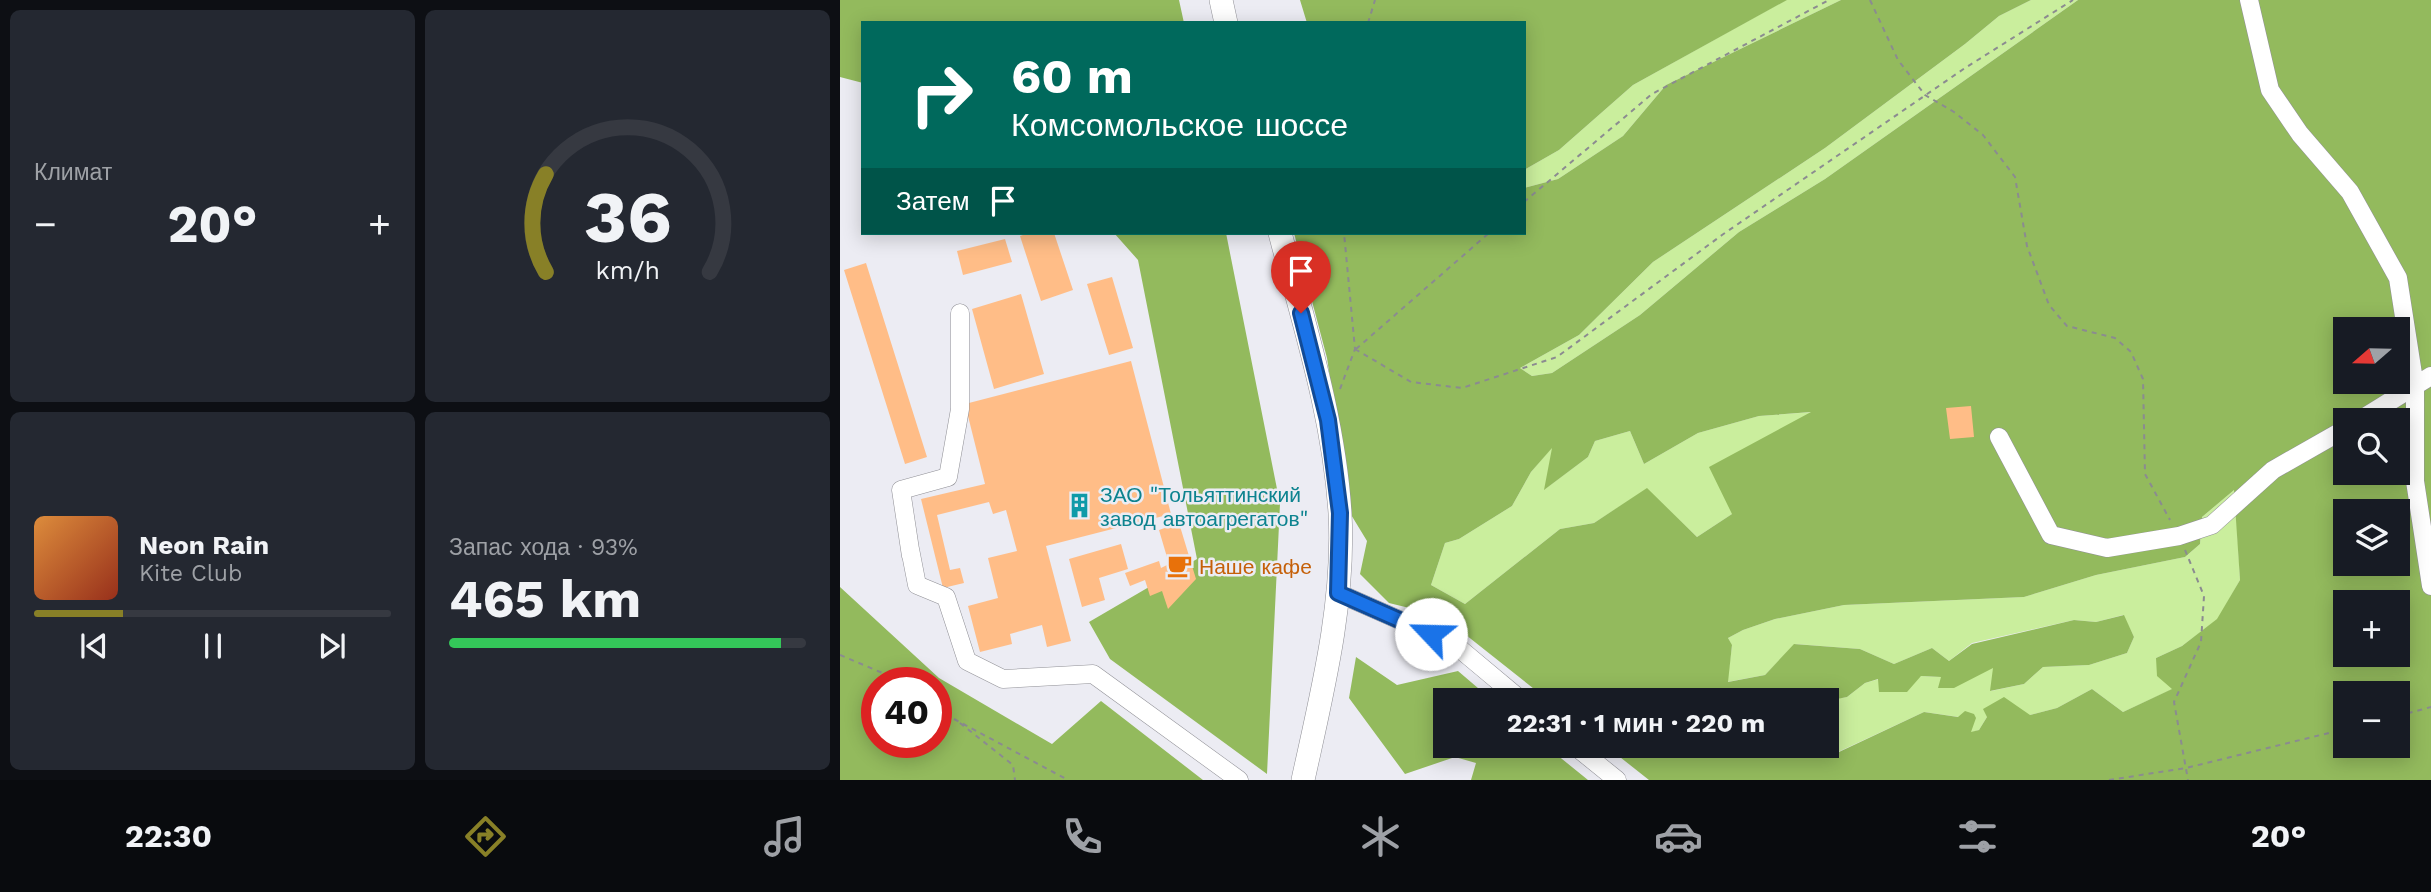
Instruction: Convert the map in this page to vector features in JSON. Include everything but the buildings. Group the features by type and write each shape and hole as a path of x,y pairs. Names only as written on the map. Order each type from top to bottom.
{"main road":[{"path":"1221,0 1226,21"},
{"path":"1281,235 1328,420 1340,513 1338,593 1327,667 1303,780"}],"street":[{"path":"2249,0 2270,90 2300,134 2350,192 2398,278 2416,387 2415,481 2431,586"},
{"path":"960,313 960,409 948,477 901,490 917,585 946,597 967,661 1003,679 1093,674 1239,780"},
{"path":"2380,408 2431,376"},
{"path":"1999,437 2051,535 2107,548 2179,536 2212,525 2273,470 2333,436"},
{"path":"1338,593 1454,645 1506,688"},
{"path":"1590,758 1617,780"}],"path":[{"path":"1369,21 1375,0"},
{"path":"1526,200 1652,94 1829,0"},
{"path":"1870,0 1898,60 1925,95 1983,135 2015,177 2027,246 2049,305 2067,326 2115,338 2131,352 2143,379 2145,474 2179,536 2204,596 2201,642 2174,702 2188,780"},
{"path":"1355,349 1411,382 1462,388 1558,357 1722,235 1925,95 2073,0"},
{"path":"1328,420 1355,349 1344,235"},
{"path":"1355,349 1487,235"},
{"path":"840,655 868,667"},
{"path":"2410,713 2431,707"},
{"path":"954,719 1013,765 1015,780"},
{"path":"954,719 1068,780"},
{"path":"2109,780 2186,768 2333,732"}],"green space":[{"path":"840,0 1179,0 1184,21 861,21 861,82 840,77"},
{"path":"1300,0 1787,0 1633,85 1559,150 1526,169 1526,21 1306,21"},
{"path":"1786,0 1841,0 1666,85 1623,136 1558,179 1526,187 1526,169 1559,150 1633,85"},
{"path":"1841,0 2031,0 1999,16 1825,148 1653,262 1579,335 1520,368 1532,376 1552,373 1640,315 1739,232 1825,179 2078,0 2431,0 2431,780 1649,780 1621,758 1839,758 1839,752 1924,712 1958,717 1965,711 1974,714 1976,718 1971,732 1979,730 1987,717 1983,709 2004,697 2030,715 2057,708 2092,689 2123,712 2172,689 2157,676 2156,658 2182,646 2217,619 2240,580 2234,490 2202,517 2200,544 2185,557 2096,575 2024,597 1844,605 1775,619 1728,638 1732,645 1728,682 1765,675 1794,644 1860,649 1894,664 1932,648 1949,661 1972,644 2074,620 2096,622 2124,615 2134,637 2127,653 2089,665 2043,667 2024,684 1990,691 1993,668 1954,688 1938,688 1941,677 1921,676 1907,692 1879,692 1878,679 1865,683 1847,697 1839,699 1839,688 1533,688 1442,616 1389,603 1360,574 1367,541 1350,513 1327,358 1295,235 1526,235 1526,187 1558,179 1623,136 1666,85","holes":["1811,412 1709,467 1732,514 1697,537 1647,488 1594,523 1560,529 1465,604 1431,585 1445,543 1459,539 1512,506 1531,472 1552,448 1544,490 1588,457 1595,441 1630,431 1644,464 1698,433 1759,416"]},
{"path":"2031,0 2078,0 1825,179 1739,232 1640,315 1552,373 1532,376 1520,368 1579,335 1653,262 1825,148 1999,16"},
{"path":"1116,235 1226,235 1280,504 1267,774 1110,659 1089,622 1197,559 1138,260"},
{"path":"1813,412 1732,514 1697,537 1647,489 1594,523 1560,529 1465,604 1431,585 1445,543 1459,539 1512,506 1531,472 1553,446 1545,489 1588,457 1595,441 1630,431 1644,464 1698,433 1759,416"},
{"path":"2235,489 2240,580 2218,619 2182,646 2156,658 2173,689 2123,712 2092,689 2057,708 2030,715 1987,717 1979,730 1970,733 1959,717 1924,712 1839,752 1839,698 1847,697 1865,683 1879,679 1879,692 1921,676 1941,677 1994,667 1991,691 2024,684 2043,667 2089,665 2127,653 2134,637 2123,615 2096,622 2074,620 1972,643 1949,661 1932,648 1894,664 1860,649 1795,644 1765,675 1727,682 1732,646 1728,638 1743,630 1775,619 1844,605 2024,597 2096,575 2185,557 2200,544 2202,517"},
{"path":"840,587 927,667 861,667 861,758 952,758 952,686 1052,744 1101,701 1203,780 840,780"},
{"path":"1356,657 1397,685 1458,671 1478,688 1433,688 1433,758 1452,758 1405,774 1349,698"},
{"path":"1458,758 1561,758 1588,780 1471,780 1476,763"}],"place":[{"name":"ЗАО \"Тольяттинский завод автоагрегатов\"","path":"1080,506"},
{"name":"Наше кафе","path":"1179,566"}],"route":[{"path":"1301,313 1328,420 1340,513 1338,593 1431,634"}]}
